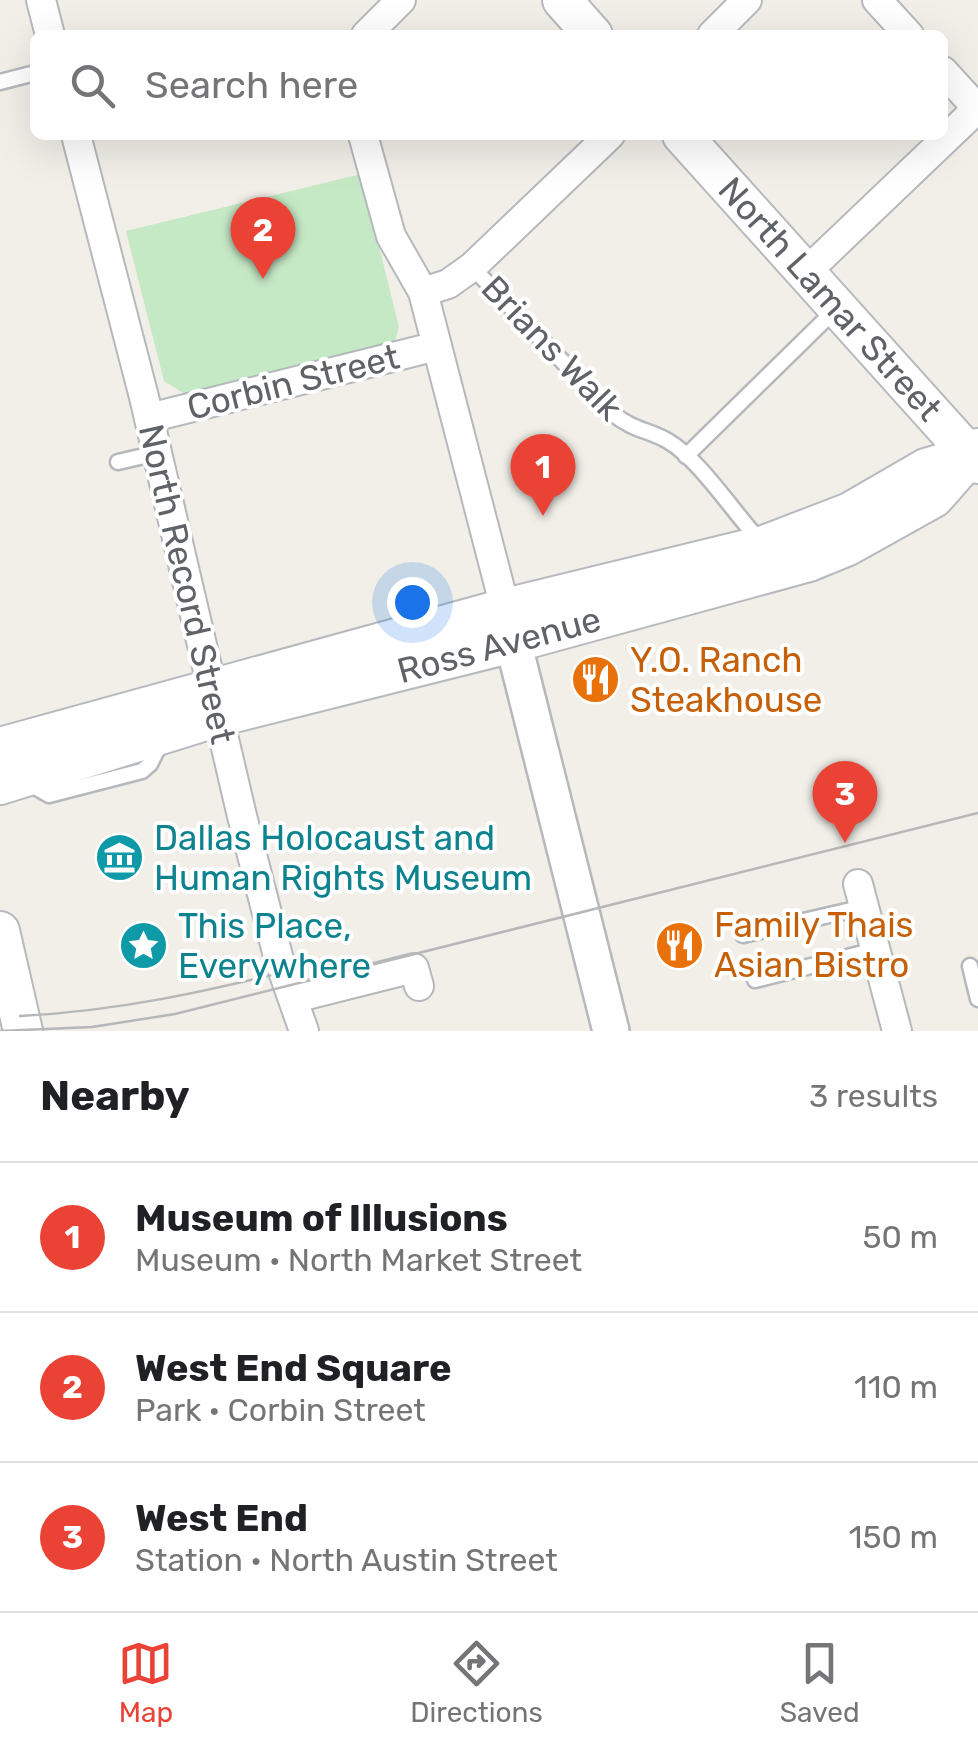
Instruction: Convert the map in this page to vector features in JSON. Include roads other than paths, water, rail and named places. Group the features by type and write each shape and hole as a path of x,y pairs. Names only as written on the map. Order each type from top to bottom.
{"main road":[{"path":"562,0 589,30"},
{"name":"North Lamar Street","path":"686,140 804,274 975,456"},
{"name":"Ross Avenue","path":"706,576 764,545 850,512 926,468 975,456"},
{"name":"Ross Avenue","path":"0,748 214,703 706,576 780,571 848,546 934,498 975,456"},
{"name":"Ross Avenue","path":"11,782 164,734 214,703"},
{"path":"0,931 23,1031"}],"street":[{"path":"40,0 49,30"},
{"path":"371,30 401,0"},
{"path":"717,30 747,0"},
{"path":"877,0 904,30"},
{"path":"948,77 978,108 948,137"},
{"name":"North Record Street","path":"83,140 214,703 279,960 304,1031"},
{"path":"364,140 391,236 423,292 610,1031"},
{"path":"423,292 448,284 472,267 605,140"},
{"path":"804,274 944,140"},
{"name":"Corbin Street","path":"149,418 437,346"},
{"path":"861,896 897,1031"},
{"path":"295,998 414,968 419,986"}],"lane":[{"path":"0,82 30,74"},
{"name":"Brians Walk","path":"472,267 612,413 630,428 667,441 686,456 764,545"},
{"path":"686,456 836,308"},
{"path":"118,462 156,453"},
{"path":"743,935 861,896"},
{"path":"755,980 875,950"},
{"path":"970,966 978,999"}],"tram line":[{"path":"0,1031 92,1027 175,1014 978,813"},
{"path":"20,1016 161,999 300,968"}],"place":[{"name":"West End Square","path":"263,279"},
{"name":"Museum of Illusions","path":"543,516"},
{"name":"Y.O. Ranch Steakhouse","path":"595,680"},
{"name":"West End","path":"845,843"},
{"name":"Dallas Holocaust and Human Rights Museum","path":"119,858"},
{"name":"Family Thais Asian Bistro","path":"679,945"},
{"name":"This Place, Everywhere","path":"143,946"}]}
